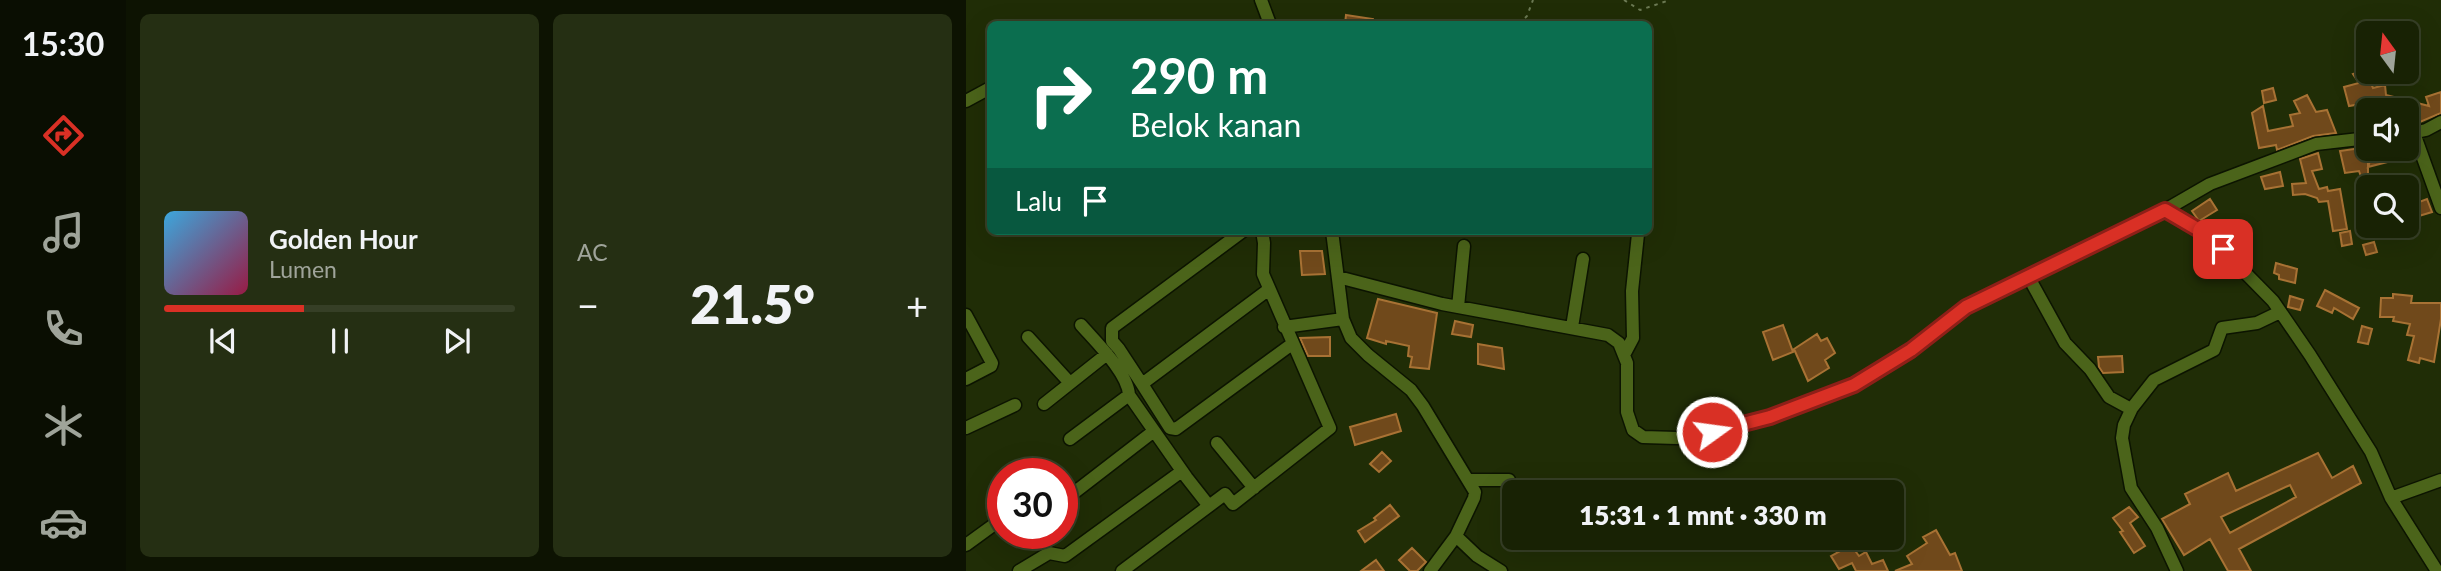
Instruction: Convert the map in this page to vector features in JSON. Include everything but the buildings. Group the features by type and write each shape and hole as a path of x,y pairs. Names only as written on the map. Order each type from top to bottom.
{"street":[{"path":"1261,0 1269,21"},
{"path":"966,101 987,90"},
{"path":"2419,131 2441,122"},
{"path":"1338,277 1458,307 1608,335 1619,343 1624,355 1628,373 1629,421 1638,434 1651,439 1676,438 1770,417 1854,385 1911,350 1966,307 2165,210 2210,184 2308,147 2356,139"},
{"path":"2419,155 2441,208"},
{"path":"2165,210 2211,237 2268,295 2371,452 2391,498 2437,571"},
{"path":"1237,235 1111,329 1112,341 1170,428 1176,429 1292,344"},
{"path":"1122,571 1225,494 1233,504 1329,428 1268,290 1263,274 1262,235"},
{"path":"1333,235 1343,319 1351,338 1411,390 1469,480 1475,495 1456,536 1430,571"},
{"path":"1624,355 1633,338 1632,291 1639,235"},
{"path":"1458,307 1464,246"},
{"path":"1572,327 1583,259"},
{"path":"2028,275 2066,343 2090,369 2109,397 2131,409"},
{"path":"1142,384 1268,290"},
{"path":"2178,571 2152,519 2131,488 2122,438 2124,425 2131,409 2154,380 2214,350 2222,328 2257,323 2280,312"},
{"path":"1284,327 1343,319"},
{"path":"966,379 992,366 992,360 968,324"},
{"path":"1081,325 1107,354 1129,386 1129,396 1209,506"},
{"path":"1028,337 1070,383"},
{"path":"1044,404 1107,354"},
{"path":"1070,439 1129,396"},
{"path":"966,428 1015,405"},
{"path":"1078,490 1154,431"},
{"path":"1217,443 1254,488"},
{"path":"1019,571 1049,553 1065,556 1182,471"},
{"path":"1469,480 1502,480"},
{"path":"2391,498 2441,480"},
{"path":"966,545 987,530"},
{"path":"1456,536 1476,556 1501,571"}],"path":[{"path":"1522,21 1527,16 1533,0"},
{"path":"1624,0 1640,10 1670,0"}],"route":[{"path":"1712,432 1770,417 1854,385 1911,350 1966,307 2165,210 2211,237 2223,249"}]}
